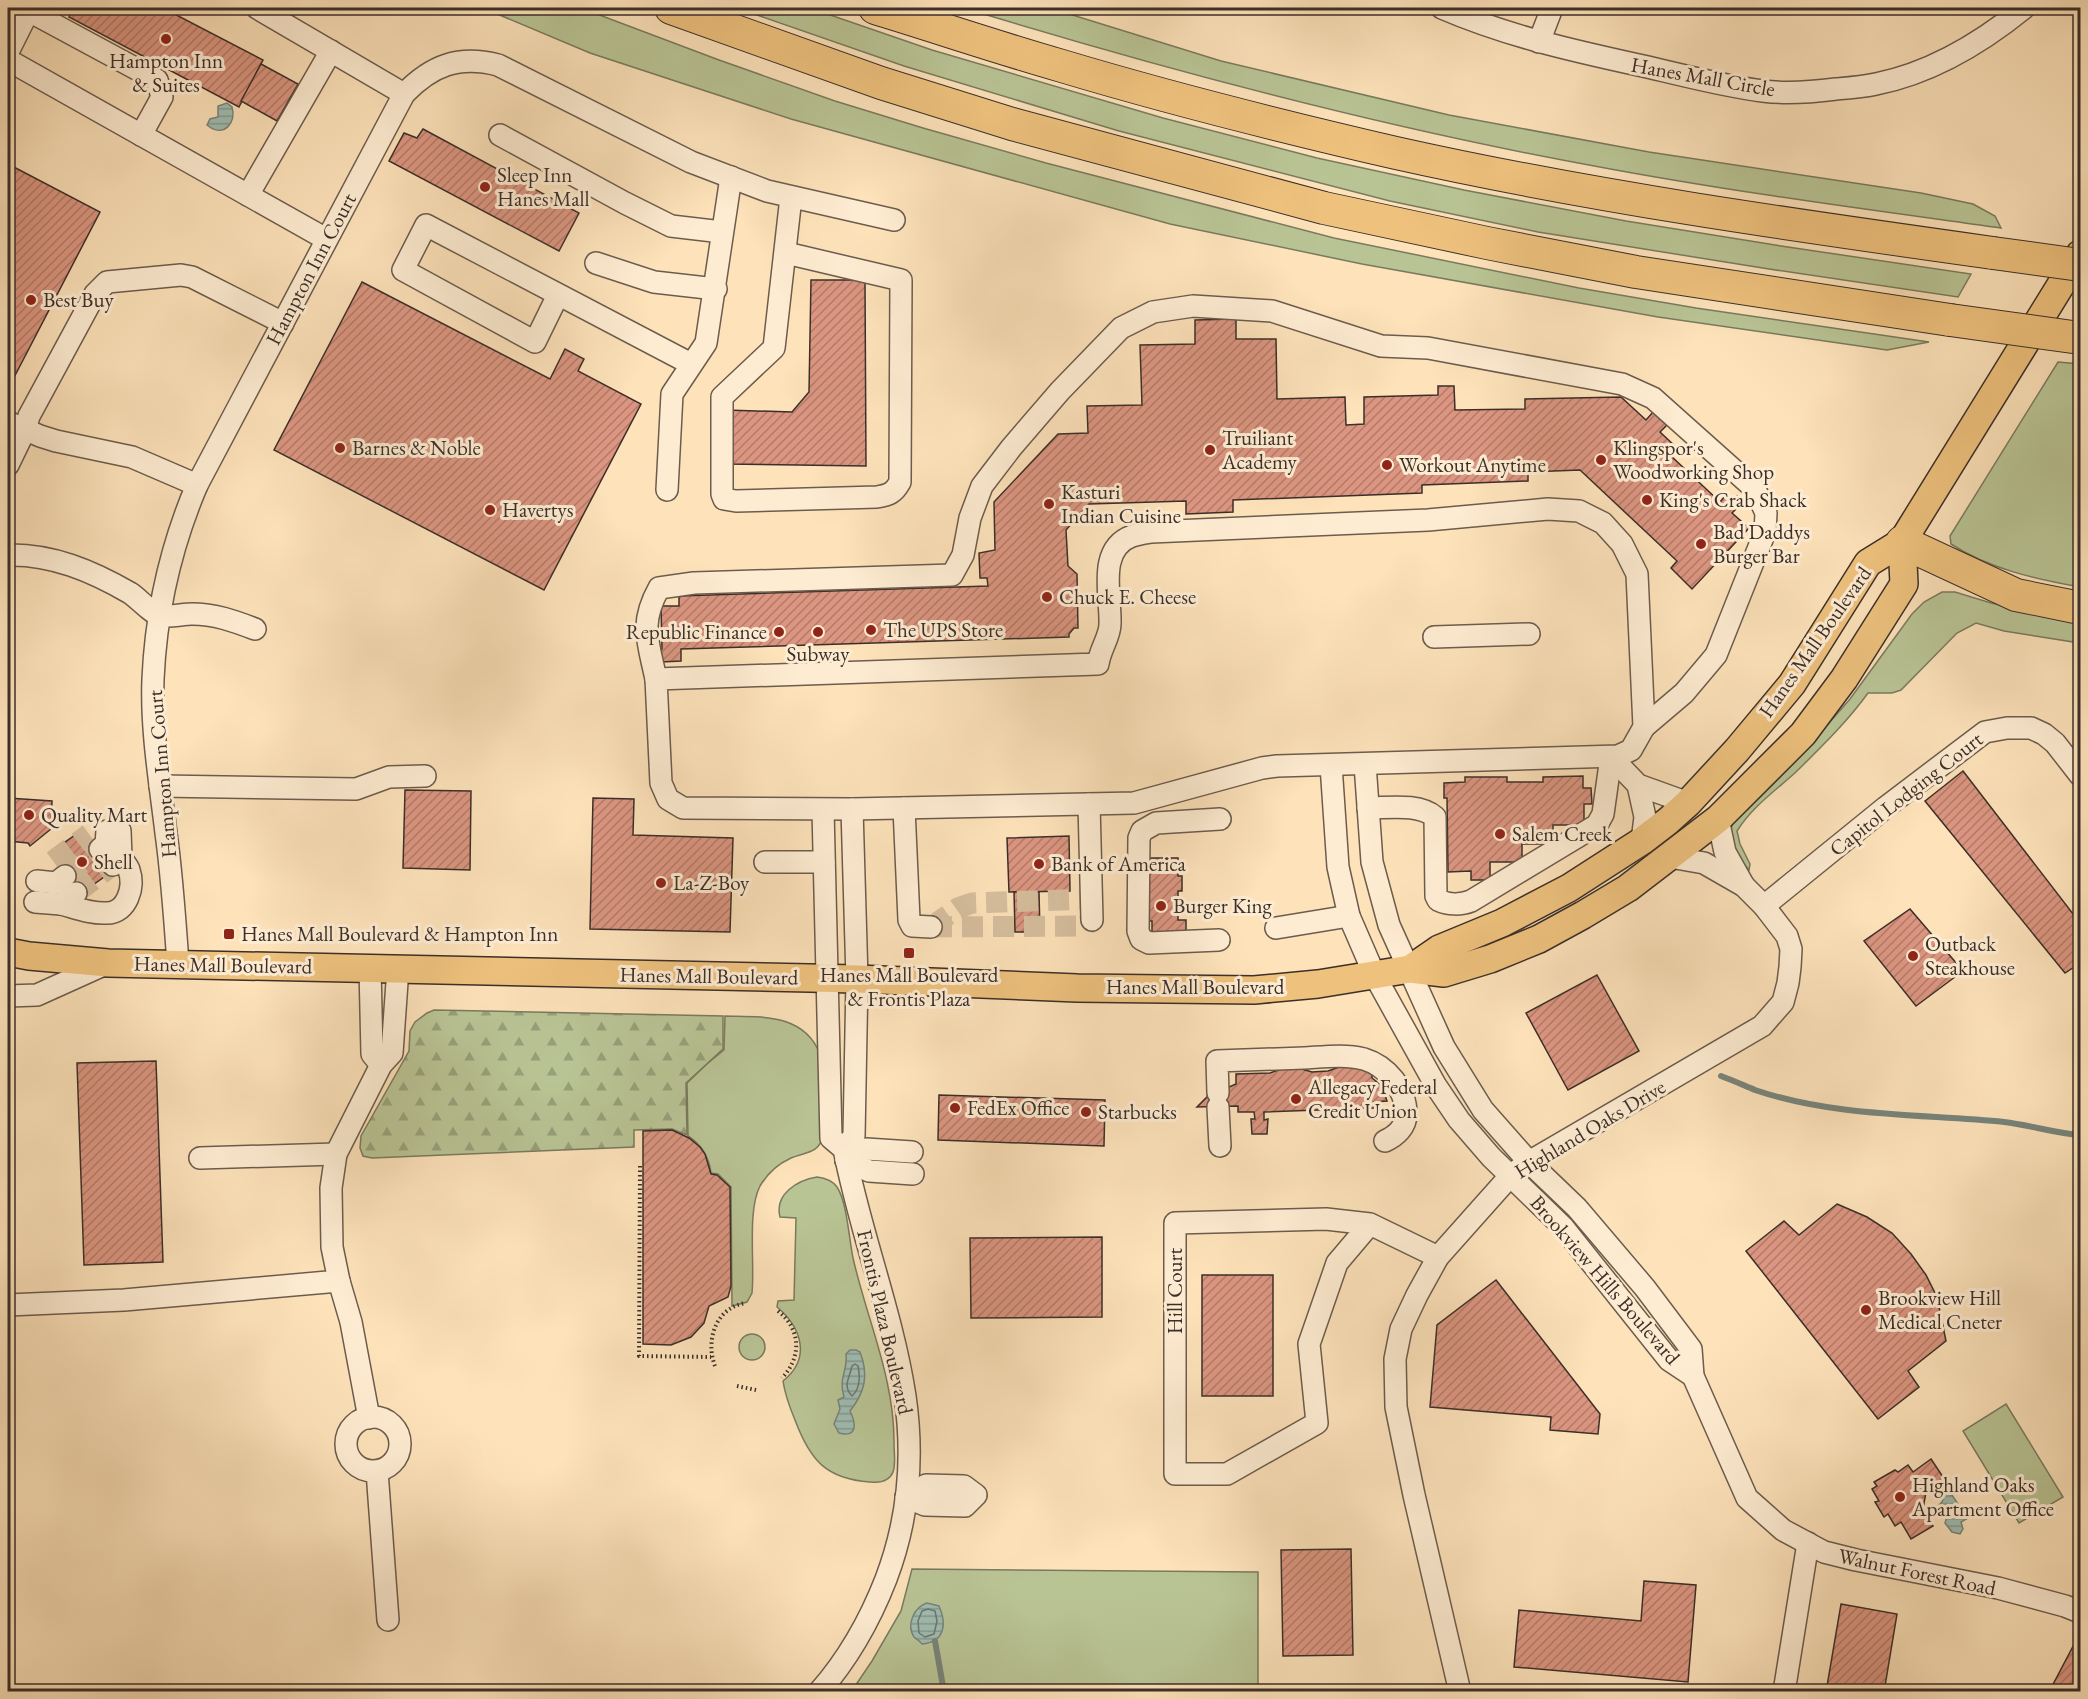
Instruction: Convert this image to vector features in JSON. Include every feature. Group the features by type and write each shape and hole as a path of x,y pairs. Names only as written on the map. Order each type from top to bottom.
{"highway":[{"path":"671,8 881,83 1012,124 1324,208 1636,272 2080,338"},
{"path":"875,8 1061,66 1239,115 1398,153 1570,189 1771,222 2080,265"},
{"path":"1902,542 2016,595 2080,608"}],"main road":[{"name":"Hanes Mall Boulevard","path":"1410,969 1439,949 1502,923 1569,888 1642,841 1688,803 1737,750 1792,684 1868,563 1902,542 2080,254"},
{"name":"Hanes Mall Boulevard","path":"8,952 108,963 857,979 1077,988 1254,990 1375,976 1410,969 1444,973 1490,959 1539,939 1583,915 1628,888 1718,819 1803,734 1844,679 1904,584 1902,542"}],"street":[{"path":"256,8 404,94"},
{"name":"Hanes Mall Circle","path":"1442,8 1466,12 1503,32 1539,42 1732,87 1765,92 1821,91 1875,85 1921,70 1971,46 2024,8"},
{"path":"1539,42 1552,8"},
{"path":"8,52 29,9 157,80 162,97 141,135"},
{"path":"248,195 331,51"},
{"path":"8,60 326,239"},
{"name":"Hampton Inn Court","path":"178,964 171,875 154,726 153,693 159,615 179,531 197,485 404,94 417,81 445,65 479,60 498,64 691,162 767,191 894,220"},
{"path":"500,135 671,226 722,232"},
{"path":"667,490 672,393 706,343 716,289 731,177"},
{"path":"786,253 901,280 900,482 895,491 889,495 736,501 724,499 722,397 774,348 791,197"},
{"path":"558,295 535,342 403,270 426,225 691,364"},
{"path":"596,263 654,282 716,289"},
{"path":"8,465 16,426 29,416 95,294 106,282 170,275 192,277 283,323"},
{"path":"1193,306 1272,311 1381,346 1428,348 1622,384 1653,398 1755,489 1766,513 1765,532 1716,655 1684,693 1644,727 1631,750 1618,756 1262,768 1134,803 822,810 683,808 668,799 661,783 656,679 645,627 650,603 659,588 694,583 952,575 963,555 970,518 982,486 1060,391 1121,328 1152,312 1193,306"},
{"path":"16,426 56,441 132,457 197,485"},
{"path":"656,679 1098,664 1099,654 1110,626 1108,571 1110,560 1115,549 1132,536 1151,532 1438,519 1548,509 1580,511 1603,523 1622,544 1637,574 1644,727"},
{"path":"8,555 23,555 71,564 103,577 133,595 159,615 212,615 255,629"},
{"path":"1434,637 1529,634"},
{"name":"Capitol Lodging Court","path":"1764,906 1886,807 1985,732 2007,728 2031,728 2044,734 2055,743 2080,775"},
{"path":"1611,757 1638,785 1688,803"},
{"path":"1368,808 1409,808 1428,811 1435,818 1436,896 1443,903 1464,904 1471,902 1597,825 1603,814 1611,757"},
{"name":"Brookview Hills Boulevard","path":"1365,764 1372,862 1389,925 1444,1047 1483,1110 1529,1162 1577,1208 1691,1348 1693,1376 1747,1498 1763,1513"},
{"name":"Brookview Hills Boulevard","path":"1331,765 1338,867 1348,916 1375,976 1436,1086 1460,1120 1491,1157 1563,1227 1669,1360 1693,1376"},
{"path":"160,786 356,789 389,777 425,776"},
{"path":"1638,785 1645,817 1642,841"},
{"path":"1089,804 1092,920"},
{"path":"904,808 909,920 912,926 931,927"},
{"path":"845,1155 854,1136 857,979 852,809"},
{"name":"Frontis Plaza Boulevard","path":"819,1692 858,1639 878,1599 894,1557 903,1523 909,1443 905,1396 892,1337 845,1155 831,1138 822,810"},
{"path":"1219,940 1149,943 1141,939 1138,931 1139,838 1142,831 1156,823 1220,819"},
{"name":"Highland Oaks Drive","path":"1718,819 1725,852 1744,886"},
{"path":"68,891 36,892 56,883 68,891 84,911 108,914 120,909 126,902 131,888 129,868 112,847"},
{"name":"Highland Oaks Drive","path":"1460,1692 1396,1407 1395,1359 1401,1329 1438,1257 1511,1175 1529,1162 1762,1026 1783,1002 1788,983 1791,949 1787,936 1764,906 1744,886 1704,863 1670,857"},
{"path":"765,862 824,862"},
{"path":"1276,928 1348,916"},
{"path":"8,996 37,994 108,963"},
{"path":"370,968 372,1054 381,1065"},
{"path":"369,1418 351,1322 332,1247 331,1188 336,1154 381,1065 392,1053 398,968"},
{"path":"1220,1146 1217,1061 1337,1056 1361,1058 1372,1062 1390,1076 1405,1102 1406,1118 1403,1126 1392,1138 1385,1141"},
{"path":"845,1155 866,1149 912,1152"},
{"path":"200,1158 336,1154"},
{"path":"845,1155 869,1171 913,1174"},
{"name":"Hill Court","path":"1370,1224 1337,1263 1309,1344 1317,1423 1227,1474 1175,1474 1175,1223 1326,1219 1370,1224 1438,1257"},
{"path":"8,1305 124,1300 339,1281"},
{"path":"369,1418 387,1421 399,1435 401,1444 395,1461 388,1467 377,1471 364,1470 356,1466 347,1452 346,1443 352,1427 369,1418"},
{"path":"377,1471 388,1620"},
{"name":"Walnut Forest Road","path":"1763,1513 1783,1530 1824,1552 1998,1588 2080,1612"},
{"path":"1784,1692 1808,1543"}],"path":[{"path":"640,1166 639,1356 711,1357"},
{"path":"715,1366 711,1357 712,1330 720,1318 731,1309 746,1303"},
{"path":"778,1311 793,1327 797,1342 796,1357 790,1370 782,1378"},
{"path":"737,1386 756,1389"}],"green space":[{"path":"483,8 581,8 835,101 923,128 1046,163 1334,238 1579,288 1696,308 1929,342 1887,350 1658,317 1362,264 1170,224 791,119 590,53"},
{"path":"737,8 810,8 932,50 1163,118 1317,158 1464,190 1626,221 1971,274 1958,297 1538,232 1390,201 1119,131 904,66"},
{"path":"964,8 1050,8 1221,61 1449,115 1649,152 1921,193 1973,204 1995,216 2001,228 1692,183 1510,150 1274,96 1119,54"},
{"path":"2058,362 2080,364 2080,587 2030,576 1981,560 1951,544 1950,536"},
{"path":"1942,592 1955,592 1991,603 2080,621 2080,643 2004,631 1976,623 1957,633 1901,690 1892,693 1868,693 1834,734 1743,822 1737,831 1740,844 1750,864 1749,870 1732,848 1730,836 1733,821 1809,746 1850,699 1912,614 1924,602"},
{"path":"434,1010 723,1016 723,1049 686,1083 687,1135 672,1129 634,1130 634,1147 372,1158 363,1156 360,1148 361,1136 409,1051 410,1031 415,1022"},
{"path":"725,1016 780,1020 803,1031 813,1041 820,1054 823,1136 815,1149 782,1163 769,1173 760,1186 754,1209 752,1293 747,1302 732,1306 731,1187 718,1174 711,1173 704,1152 688,1136 687,1083 724,1050"},
{"path":"817,1177 833,1183 840,1194 853,1258 890,1397 895,1462 891,1475 880,1482 842,1477 822,1465 801,1434 784,1386 783,1381 798,1363 800,1343 792,1324 777,1307 778,1301 794,1300 796,1218 780,1217 779,1209 784,1195 789,1190 802,1181"},
{"path":"752,1334 761,1338 765,1347 761,1356 752,1360 743,1356 739,1347 743,1338"},
{"path":"2006,1404 2063,1497 2019,1523 1963,1431"},
{"path":"912,1569 1258,1572 1258,1691 851,1692 901,1611"}],"water":[{"path":"227,103 232,107 233,113 228,127 219,130 207,125 210,119 218,117 218,106"},
{"path":"850,1350 860,1352 865,1376 859,1397 850,1411 854,1428 850,1433 845,1434 839,1433 834,1424 840,1409 838,1400 844,1397 842,1390 846,1354"},
{"path":"1945,1494 1952,1495 1958,1504 1956,1511 1965,1513 1968,1518 1961,1522 1963,1529 1960,1534 1952,1532 1945,1523 1947,1516 1939,1505"},
{"path":"927,1603 939,1606 943,1625 940,1636 930,1643 922,1644 914,1637 911,1622 918,1608"}],"building":[{"name":"Hampton Inn & Suites","path":"74,8 163,8 263,60 239,107 69,17"},
{"path":"261,64 298,84 277,121 241,101"},
{"name":"Sleep Inn Hanes Mall","path":"423,129 579,213 559,251 389,161 404,133 417,138"},
{"name":"Best Buy","path":"8,164 100,212 8,389"},
{"path":"811,280 865,280 866,466 726,464 726,410 792,412 809,392"},
{"path":"362,282 550,379 565,349 584,359 578,371 641,404 544,590 274,450"},
{"path":"1236,319 1236,339 1276,339 1277,399 1345,397 1346,425 1364,424 1364,397 1438,395 1438,386 1454,386 1455,410 1525,409 1525,399 1621,397 1646,420 1654,411 1668,424 1660,432 1677,448 1670,455 1720,502 1725,496 1731,502 1737,496 1743,502 1732,513 1749,528 1692,589 1671,568 1677,561 1580,470 1528,472 1528,481 1422,485 1422,493 1233,500 1233,512 1186,514 1186,501 1089,504 1066,530 1068,566 1077,574 1078,628 1074,628 1069,637 681,649 681,661 661,662 661,606 679,606 679,596 988,586 987,578 980,578 979,553 995,550 994,502 1058,434 1088,433 1087,406 1142,405 1140,345 1195,344 1195,320"},
{"path":"1963,771 2080,923 2080,963 2065,973 1925,801"},
{"name":"Salem Creek","path":"1583,776 1583,788 1591,788 1592,804 1584,804 1584,825 1553,825 1553,844 1522,844 1522,862 1490,862 1490,880 1471,880 1471,871 1448,872 1447,798 1444,798 1444,783 1465,782 1465,777 1507,777 1507,782 1543,782 1543,777"},
{"path":"405,790 471,791 470,870 403,868"},
{"name":"Quality Mart","path":"8,798 52,801 51,829 30,846 28,843 8,841"},
{"name":"La-Z-Boy","path":"593,798 634,799 633,835 733,838 730,932 590,929"},
{"name":"Shell","path":"81,831 111,872 83,892 52,851"},
{"name":"Bank of America","path":"1069,836 1070,891 1009,892 1007,838"},
{"name":"Burger King","path":"1145,858 1178,858 1178,876 1182,876 1182,891 1178,891 1178,920 1186,920 1186,933 1152,933 1152,921 1145,921"},
{"path":"1014,892 1039,892 1040,932 1015,932"},
{"name":"Outback Steakhouse","path":"1910,909 1963,971 1916,1006 1864,941"},
{"path":"1597,975 1639,1051 1568,1090 1526,1013"},
{"path":"156,1061 163,1262 84,1265 77,1063"},
{"name":"Allegacy Federal Credit Union","path":"1342,1066 1372,1069 1372,1078 1382,1086 1387,1101 1374,1102 1374,1108 1264,1112 1264,1120 1268,1119 1267,1134 1252,1134 1251,1119 1255,1119 1254,1112 1238,1112 1238,1106 1197,1107 1207,1097 1236,1084 1236,1074 1270,1073 1281,1069 1298,1068 1312,1072 1328,1071"},
{"path":"939,1095 1105,1100 1104,1146 938,1140"},
{"path":"672,1130 689,1138 700,1147 705,1154 711,1174 717,1175 730,1187 731,1286 728,1297 709,1306 704,1323 691,1337 671,1345 643,1344 643,1131"},
{"name":"Brookview Hill Medical Cneter","path":"1837,1204 1867,1217 1892,1233 1911,1254 1926,1275 1937,1297 1946,1341 1908,1371 1919,1387 1878,1419 1746,1251 1784,1221 1799,1235"},
{"path":"1102,1237 1102,1317 971,1318 970,1238"},
{"path":"1202,1275 1273,1275 1273,1396 1202,1396"},
{"path":"1496,1280 1600,1414 1598,1434 1550,1430 1551,1417 1430,1407 1437,1325"},
{"name":"Highland Oaks Apartment Office","path":"1931,1459 1945,1480 1926,1492 1923,1509 1933,1526 1911,1539 1901,1522 1895,1526 1888,1514 1884,1517 1875,1502 1879,1501 1872,1489 1877,1486 1874,1482 1895,1470 1898,1472 1908,1465 1913,1472"},
{"path":"1351,1549 1353,1655 1283,1656 1281,1550"},
{"path":"1644,1581 1696,1585 1688,1682 1514,1667 1519,1610 1641,1621"},
{"path":"1841,1604 1897,1614 1884,1692 1826,1692"},
{"path":"2079,1635 2080,1692 2049,1692"}],"waterway":[{"path":"1721,1076 1755,1090 1816,1105 1878,1113 2004,1122 2080,1135"},
{"path":"935,1641 944,1692"}],"tunnel":[{"path":"53,861 89,834"},
{"path":"65,876 100,849"},
{"path":"76,893 113,865"},
{"path":"931,927 958,908 972,903 1092,899"},
{"path":"931,927 1085,926 1092,920"}],"place":[{"name":"Hampton Inn & Suites","path":"166,39"},
{"name":"Sleep Inn Hanes Mall","path":"485,187"},
{"name":"Best Buy","path":"31,300"},
{"name":"Barnes & Noble","path":"340,448"},
{"name":"Truiliant Academy","path":"1210,450"},
{"name":"Klingspor's Woodworking Shop","path":"1601,460"},
{"name":"Workout Anytime","path":"1387,465"},
{"name":"King's Crab Shack","path":"1647,500"},
{"name":"Kasturi Indian Cuisine","path":"1049,504"},
{"name":"Havertys","path":"490,510"},
{"name":"Bad Daddys Burger Bar","path":"1701,544"},
{"name":"Chuck E. Cheese","path":"1047,597"},
{"name":"The UPS Store","path":"871,630"},
{"name":"Republic Finance","path":"779,632"},
{"name":"Subway","path":"818,632"},
{"name":"Quality Mart","path":"29,815"},
{"name":"Salem Creek","path":"1500,834"},
{"name":"Shell","path":"82,862"},
{"name":"Bank of America","path":"1039,864"},
{"name":"La-Z-Boy","path":"661,883"},
{"name":"Burger King","path":"1161,906"},
{"name":"Hanes Mall Boulevard & Hampton Inn","path":"229,934"},
{"name":"Hanes Mall Boulevard & Frontis Plaza","path":"909,953"},
{"name":"Outback Steakhouse","path":"1913,956"},
{"name":"Allegacy Federal Credit Union","path":"1296,1099"},
{"name":"FedEx Office","path":"955,1108"},
{"name":"Starbucks","path":"1086,1112"},
{"name":"Brookview Hill Medical Cneter","path":"1866,1310"},
{"name":"Highland Oaks Apartment Office","path":"1900,1497"}]}
